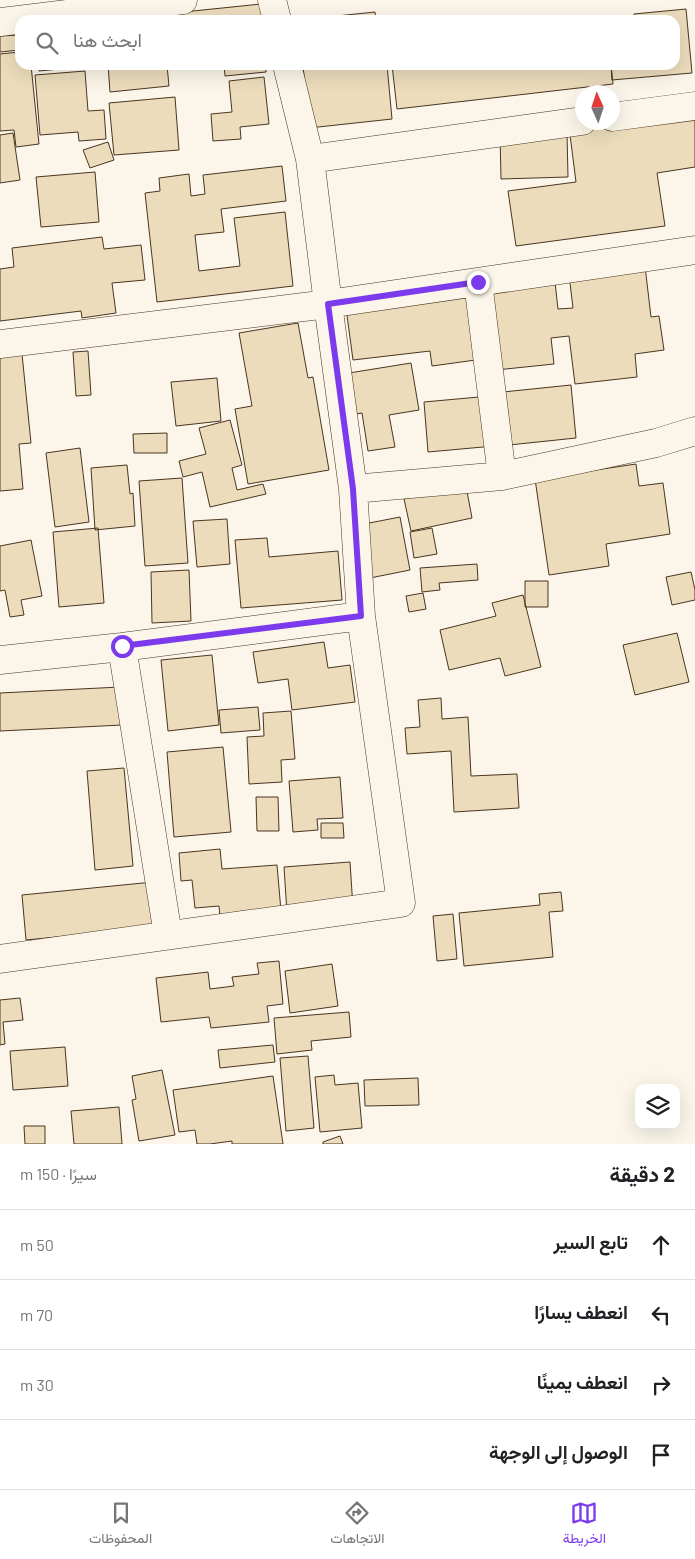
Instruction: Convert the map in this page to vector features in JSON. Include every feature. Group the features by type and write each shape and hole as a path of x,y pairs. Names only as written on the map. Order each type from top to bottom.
{"street":[{"path":"58,15 183,0"},
{"path":"272,0 275,15"},
{"path":"0,22 15,20"},
{"path":"0,960 168,934 401,903 361,616 353,489 310,159 288,70"},
{"path":"620,116 695,106"},
{"path":"310,159 575,122"},
{"path":"0,344 328,304 695,250"},
{"path":"478,282 502,476"},
{"path":"353,489 502,476 656,443 695,431"},
{"path":"0,660 361,616"},
{"path":"122,646 168,934"}],"building":[{"path":"261,4 262,15 154,15"},
{"path":"686,9 692,73 612,80 611,70 680,70 680,15 634,14"},
{"path":"375,12 375,15 346,15"},
{"path":"0,32 1,36 15,35 15,50 0,52"},
{"path":"15,52 15,70 32,70 39,144 16,147 14,130 0,131 0,54"},
{"path":"108,70 167,70 169,86 110,92"},
{"path":"224,70 266,70 266,72 225,76"},
{"path":"303,70 387,70 392,119 309,128"},
{"path":"393,70 612,70 613,84 575,85 575,88 397,109"},
{"path":"85,71 88,111 104,110 106,139 79,141 78,132 40,135 35,75"},
{"path":"264,77 269,124 240,127 241,139 213,141 211,114 232,112 229,81"},
{"path":"175,97 179,150 114,155 109,103"},
{"path":"695,115 695,167 657,173 665,226 516,246 508,191 576,182 569,127 575,126 575,130 620,130 620,121"},
{"path":"13,133 20,180 0,183 0,135"},
{"path":"567,134 568,177 501,179 500,135"},
{"path":"108,142 114,160 90,168 83,150"},
{"path":"282,166 286,201 221,209 224,232 195,235 199,271 240,266 234,218 285,212 293,286 157,302 145,193 160,191 159,178 189,174 191,196 205,194 203,175"},
{"path":"95,172 99,222 41,227 36,177"},
{"path":"102,237 104,249 141,245 145,280 112,283 116,313 82,318 81,311 0,321 0,269 14,267 12,248"},
{"path":"645,266 651,317 659,316 664,350 635,354 637,377 575,384 569,336 551,338 554,364 496,370 487,290 555,282 558,309 573,308 569,275"},
{"path":"475,292 483,359 432,366 430,351 353,360 346,308"},
{"path":"298,323 308,378 313,377 329,470 248,484 235,409 252,406 239,333"},
{"path":"88,351 91,395 76,396 73,352"},
{"path":"22,354 31,443 19,444 23,489 0,491 0,356"},
{"path":"411,363 419,410 389,415 395,447 368,451 362,413 356,414 349,373"},
{"path":"217,378 221,421 176,426 171,382"},
{"path":"571,385 576,438 509,445 503,392"},
{"path":"490,396 494,446 428,452 424,402"},
{"path":"230,420 242,465 232,468 237,490 263,484 266,494 210,507 202,472 183,477 179,461 206,454 199,428"},
{"path":"167,433 167,453 134,453 133,434"},
{"path":"80,448 89,522 55,527 46,453"},
{"path":"636,464 639,486 663,483 670,534 606,544 609,566 549,575 535,479"},
{"path":"127,465 130,494 133,493 135,526 95,530 91,468"},
{"path":"182,478 188,563 145,566 139,481"},
{"path":"466,486 472,518 411,531 404,499"},
{"path":"400,517 410,570 370,578 359,525"},
{"path":"227,519 230,564 197,567 193,521"},
{"path":"98,528 104,603 59,607 53,532"},
{"path":"432,528 437,554 414,558 410,532"},
{"path":"267,538 269,557 338,551 342,600 241,608 235,540"},
{"path":"31,540 42,596 21,600 24,615 10,617 5,590 0,591 0,546"},
{"path":"477,564 478,580 439,583 440,590 422,592 420,568"},
{"path":"189,570 191,621 152,623 151,572"},
{"path":"691,572 695,600 672,605 666,577"},
{"path":"525,581 548,581 548,607 525,607"},
{"path":"423,593 426,609 409,612 406,596"},
{"path":"523,595 541,667 505,676 500,658 449,670 440,630 496,616 492,603"},
{"path":"677,633 689,682 635,695 623,645"},
{"path":"324,642 328,668 350,665 355,702 292,710 288,679 258,683 253,652"},
{"path":"212,655 219,725 168,731 161,660"},
{"path":"120,687 122,725 0,731 0,693"},
{"path":"441,698 442,719 468,717 471,776 517,774 519,808 454,812 451,751 407,754 405,728 420,727 418,700"},
{"path":"258,707 260,730 221,733 219,710"},
{"path":"291,711 295,759 281,760 282,782 249,784 247,737 264,736 263,713"},
{"path":"223,747 231,832 174,837 167,752"},
{"path":"124,768 133,866 95,870 87,771"},
{"path":"340,777 343,818 317,819 318,830 293,832 289,781"},
{"path":"256,797 278,797 279,831 257,831"},
{"path":"321,823 343,823 344,838 321,838"},
{"path":"220,849 222,869 277,865 281,911 220,917 219,906 195,908 192,880 181,881 179,853"},
{"path":"350,862 353,908 287,913 284,867"},
{"path":"153,882 158,927 26,940 22,895"},
{"path":"561,892 563,911 549,912 553,957 464,966 459,913 540,905 539,894"},
{"path":"453,914 457,959 437,961 433,916"},
{"path":"279,961 283,1004 267,1006 269,1022 211,1028 209,1017 161,1022 156,978 208,972 210,989 234,986 232,977 259,974 257,963"},
{"path":"332,964 338,1006 290,1013 285,971"},
{"path":"20,998 23,1020 3,1022 5,1044 0,1045 0,1000"},
{"path":"349,1012 351,1037 311,1041 312,1050 277,1054 274,1018"},
{"path":"273,1045 275,1062 220,1068 218,1050"},
{"path":"65,1047 68,1086 13,1090 10,1051"},
{"path":"308,1056 314,1128 286,1131 280,1058"},
{"path":"162,1070 175,1135 139,1141 132,1100 136,1099 132,1076"},
{"path":"334,1075 335,1085 358,1083 362,1128 320,1132 315,1077"},
{"path":"273,1076 283,1144 232,1144 232,1141 197,1144 195,1130 179,1132 173,1090"},
{"path":"418,1078 419,1105 365,1106 364,1080"},
{"path":"119,1107 122,1144 74,1144 71,1111"},
{"path":"24,1126 45,1126 45,1144 25,1144"},
{"path":"340,1136 343,1144 323,1144 323,1142"}],"route":[{"path":"122,646 361,616 353,489 328,304 478,282"}]}
